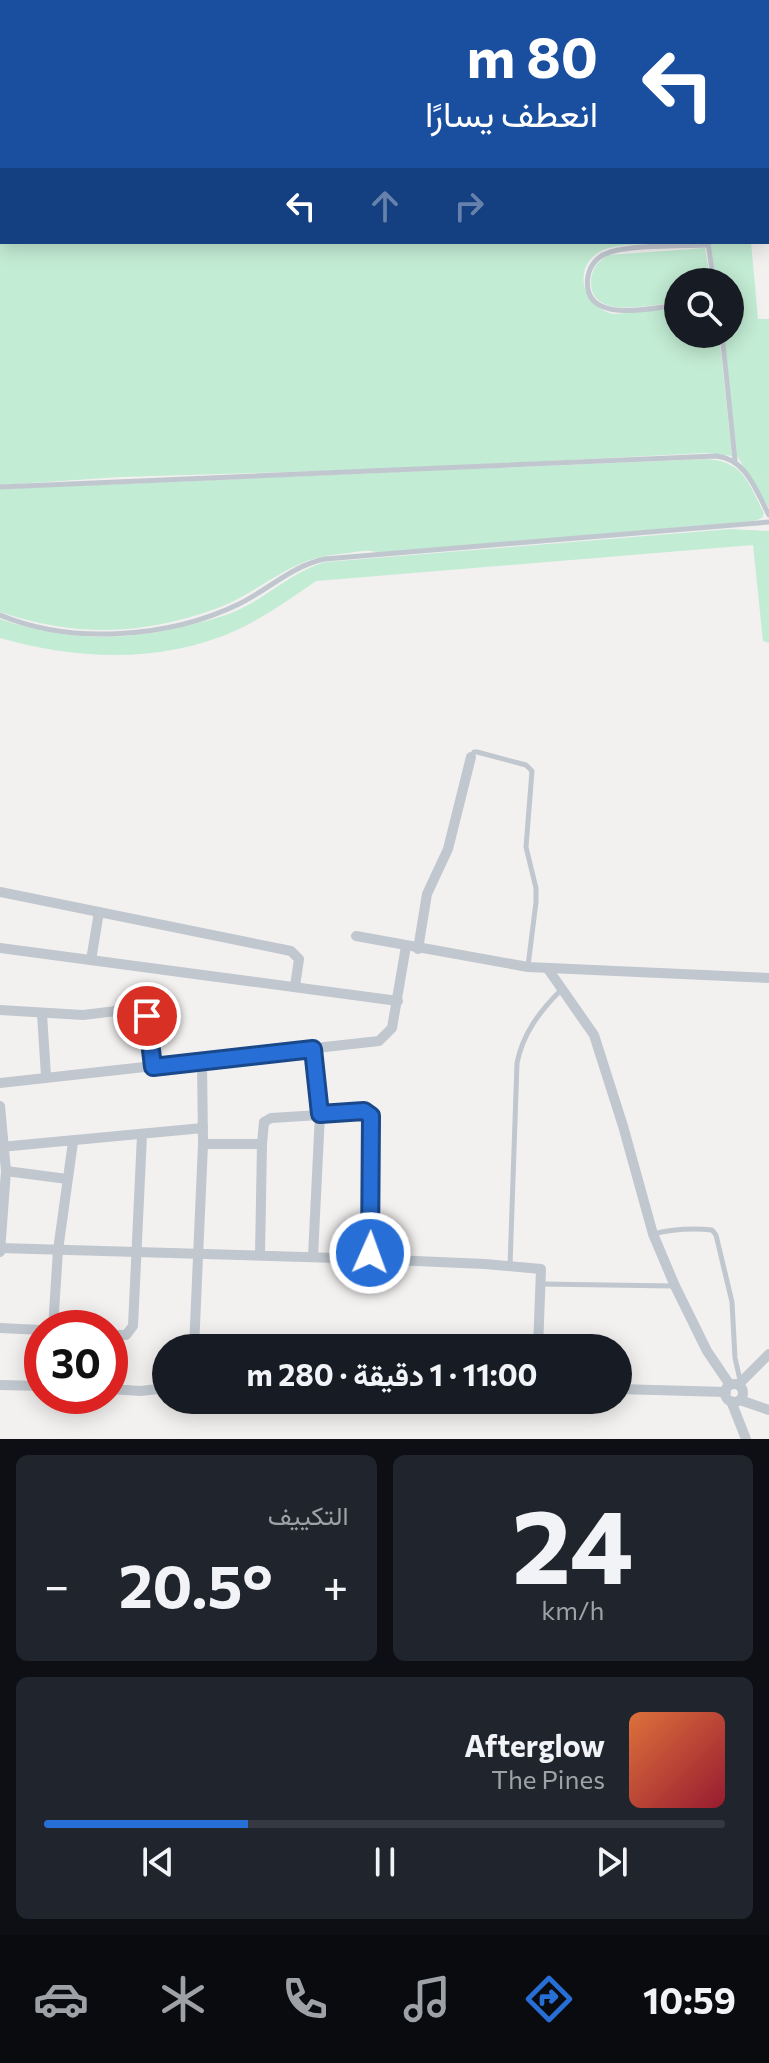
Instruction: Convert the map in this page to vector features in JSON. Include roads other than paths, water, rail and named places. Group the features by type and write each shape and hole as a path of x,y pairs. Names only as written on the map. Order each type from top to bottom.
{"street":[{"path":"0,1083 383,1039 392,1028 427,894 448,849 471,757"},
{"path":"0,892 294,952 299,959 295,986"},
{"path":"91,960 99,912"},
{"path":"356,936 528,967 769,978"},
{"path":"0,948 398,1001"},
{"path":"548,969 590,1026 653,1234 707,1351 734,1390 746,1439"},
{"path":"0,1010 95,1014 141,1008 148,1023 153,1067"},
{"path":"42,1014 46,1076"},
{"path":"313,1049 320,1114 313,1256"},
{"path":"194,1334 203,1144 202,1062"},
{"path":"0,1106 6,1171 0,1250 313,1256 541,1269 539,1334"},
{"path":"260,1255 263,1125 269,1119 364,1111 371,1116 370,1259"},
{"path":"2,1147 203,1128"},
{"path":"128,1333 133,1329 142,1135"},
{"path":"54,1310 58,1250 73,1142"},
{"path":"203,1144 262,1144"},
{"path":"6,1171 67,1179"},
{"path":"0,1328 24,1329"},
{"path":"734,1390 769,1354"},
{"path":"0,1385 24,1386"},
{"path":"632,1389 734,1390 769,1410"},
{"path":"128,1390 152,1390"}],"lane":[{"path":"664,306 605,309 596,303 589,291 590,270 599,258 617,250 695,244"},
{"path":"708,244 712,268"},
{"path":"723,348 735,461 745,472 769,515"},
{"path":"0,487 707,456 735,461"},
{"path":"0,615 38,628 74,633 110,634 147,630 227,610 303,566 325,559 769,522"},
{"path":"471,757 477,752 526,765 532,771 526,847 536,888 536,902 528,967"},
{"path":"510,1267 517,1063 534,1022 563,989"},
{"path":"653,1234 695,1229 712,1230 716,1235 732,1302 734,1390"},
{"path":"541,1284 675,1286"}]}
